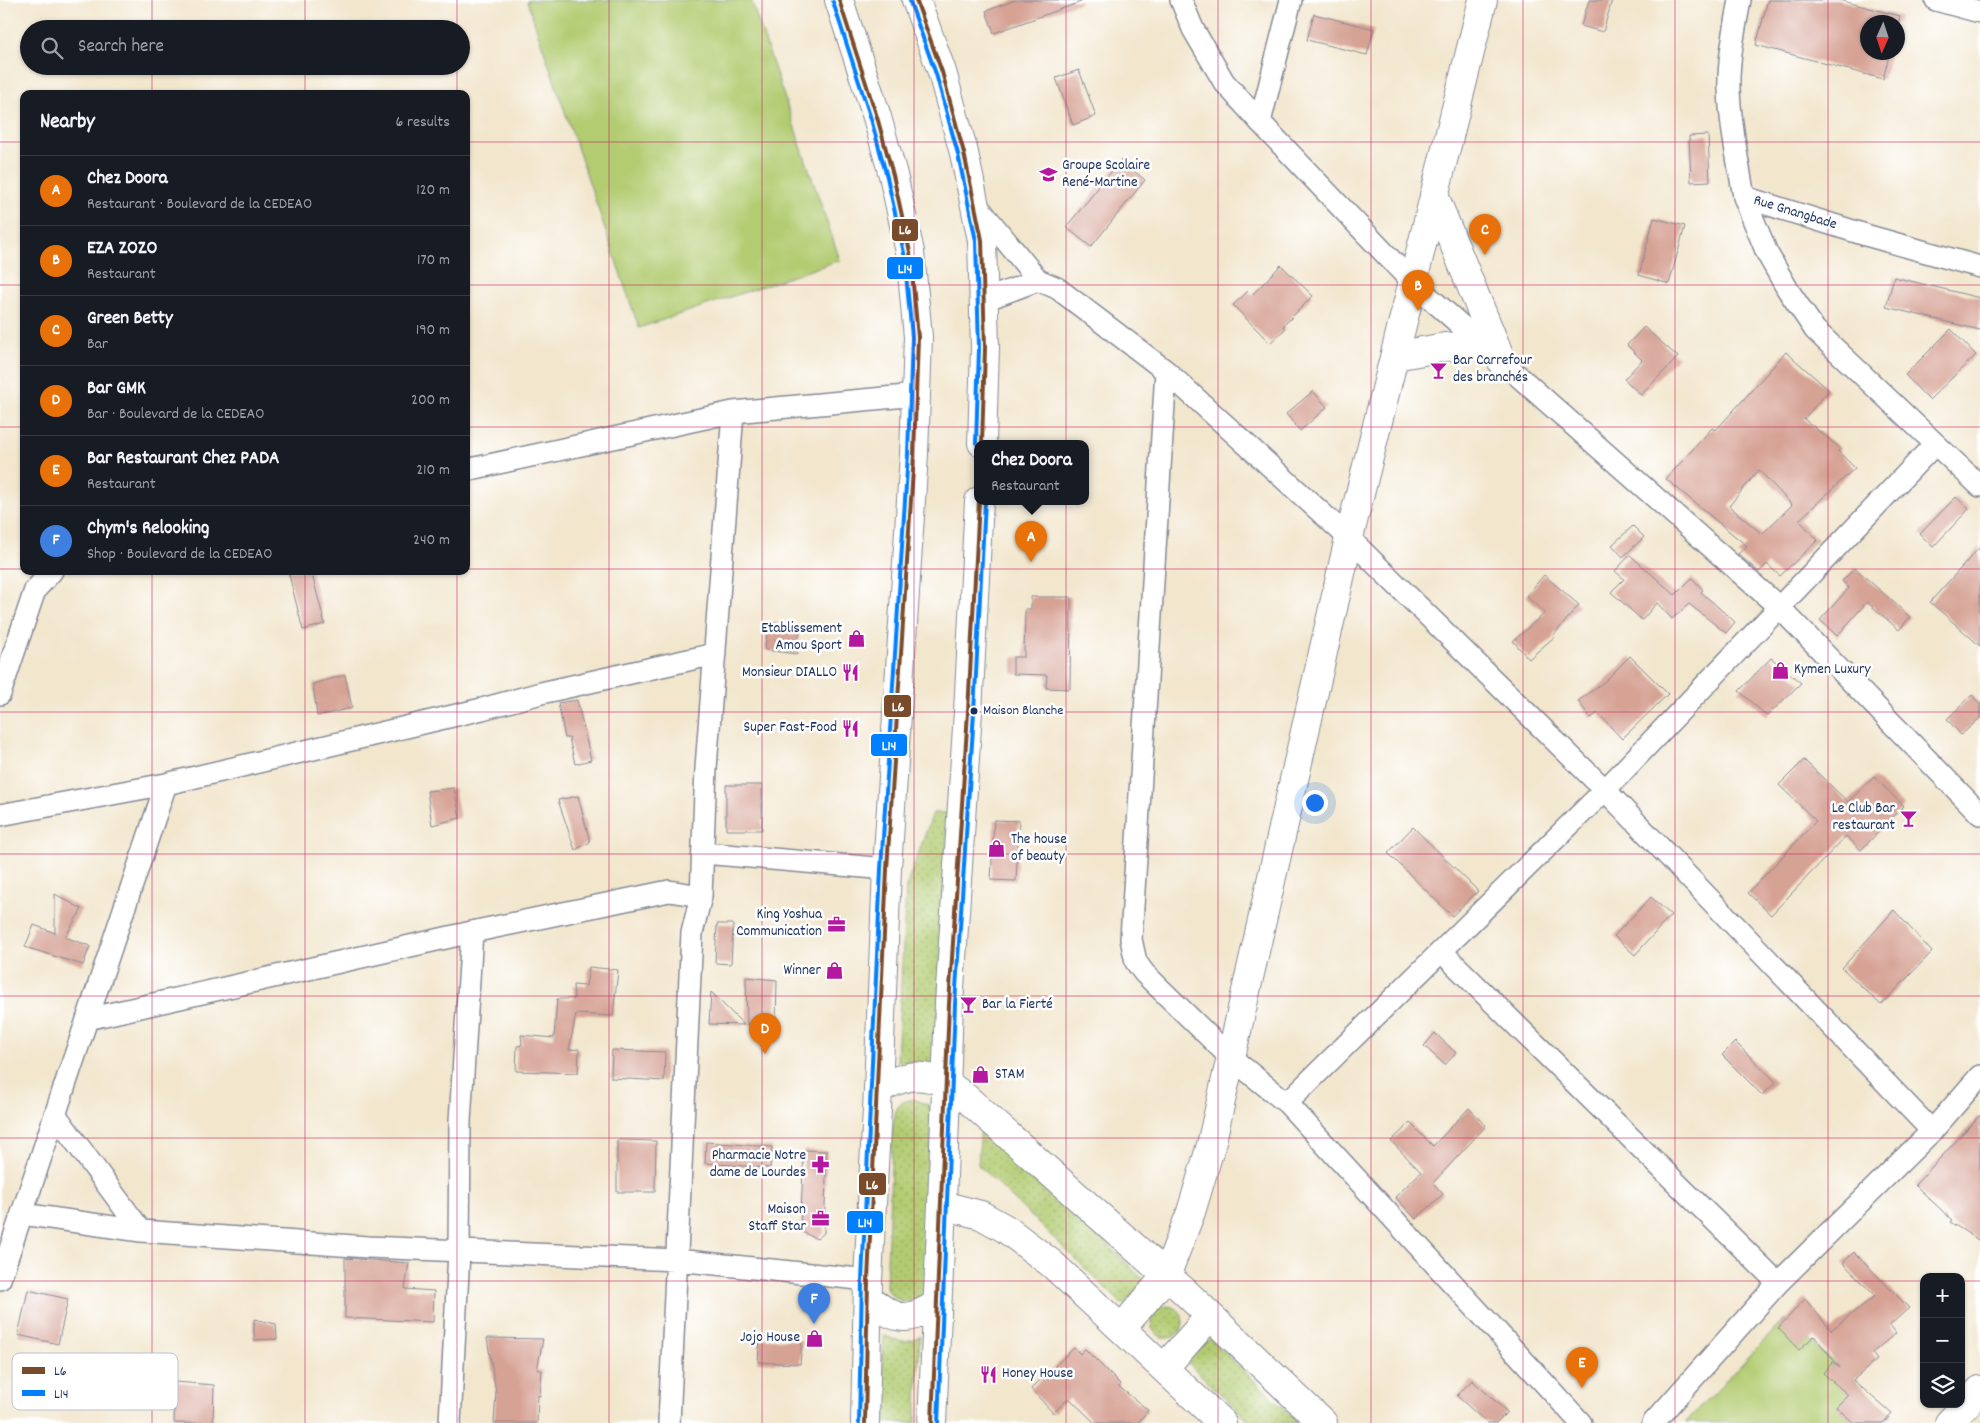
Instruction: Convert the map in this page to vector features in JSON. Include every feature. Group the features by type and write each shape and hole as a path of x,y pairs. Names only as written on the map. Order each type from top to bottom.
{"main road":[{"path":"839,0 877,117 910,252 918,337 917,395 887,869 868,1290 865,1423"},
{"path":"916,0 942,72 975,202 982,240 985,300 982,440"},
{"path":"1122,1328 1166,1276 1191,1212 1211,1144 1349,538 1483,0"},
{"path":"1434,195 1503,364"},
{"path":"1395,356 1445,347 1481,345"},
{"path":"932,1423 949,1004 979,505"},
{"path":"878,1090 894,1080 910,1076 932,1076 946,1083 965,1097 1210,1316 1323,1423"},
{"path":"942,1205 981,1215 1006,1229 1052,1264 1222,1423"},
{"path":"868,1290 886,1313 902,1318 920,1315 937,1304"},
{"path":"1164,1368 1210,1316"},
{"path":"1949,1423 1980,1390"}],"street":[{"path":"1181,0 1193,29 1224,82 1412,282 1780,608 1980,814"},
{"path":"1260,122 1291,0"},
{"name":"Rue Gnangbade","path":"1740,0 1731,55 1729,88 1732,127 1744,197 1868,236 1980,267"},
{"path":"1936,0 1980,12"},
{"path":"1744,197 1767,253 1788,290 1815,330 1980,486"},
{"path":"975,202 1038,280 1057,288 1166,371 1349,538 1605,790 1932,1131"},
{"path":"985,300 1038,280"},
{"path":"1166,371 1131,939 1136,962 1230,1057 1287,1104 1581,1423"},
{"path":"470,469 733,412 917,395"},
{"path":"670,1423 692,932 701,896 706,768 733,412"},
{"path":"1287,1104 1605,790 1935,444"},
{"path":"0,694 35,590 48,575"},
{"path":"0,815 166,784 482,709 541,693 715,654"},
{"path":"0,1279 166,784"},
{"path":"703,853 887,869"},
{"path":"87,1019 472,932 669,891 701,896"},
{"path":"450,1423 459,1252 460,1121 472,932"},
{"path":"1442,952 1778,1283"},
{"path":"1653,1423 1778,1283 1932,1131 1980,1076"},
{"path":"55,1114 141,1231"},
{"path":"22,1214 141,1231 459,1252 676,1260 868,1290"}],"green space":[{"path":"751,0 840,260 639,328 527,1"},
{"path":"933,813 948,813 936,1063 897,1061 906,887"},
{"path":"914,1099 928,1105 932,1112 926,1284 918,1297 913,1300 902,1301 891,1294 886,1287 893,1125 896,1111 900,1104"},
{"path":"985,1123 1146,1282 1123,1305 978,1165 981,1125"},
{"path":"1167,1306 1178,1311 1183,1322 1178,1333 1167,1338 1156,1333 1151,1322 1156,1311"},
{"path":"1785,1319 1892,1414 1883,1423 1685,1423"},
{"path":"884,1335 902,1341 920,1336 916,1423 879,1423"},
{"path":"1210,1338 1299,1423 1251,1423 1187,1362"}],"building":[{"path":"1015,0 1081,0 1081,2 994,33 986,11"},
{"path":"1589,0 1612,0 1603,32 1581,26"},
{"path":"1768,0 1839,0 1896,15 1860,15 1860,60 1888,60 1883,79 1756,45"},
{"path":"1314,14 1374,29 1367,55 1307,40"},
{"path":"1079,70 1096,116 1073,125 1056,78"},
{"path":"1708,135 1710,181 1691,182 1689,136"},
{"path":"1121,160 1145,180 1091,247 1066,227"},
{"path":"1654,218 1685,226 1669,284 1639,275"},
{"path":"1281,265 1313,296 1283,326 1285,329 1270,343 1233,305 1248,291 1252,295"},
{"path":"1894,277 1980,298 1980,330 1886,307"},
{"path":"1644,327 1678,357 1641,395 1624,379 1642,360 1627,345"},
{"path":"1951,329 1976,355 1929,400 1905,375"},
{"path":"1786,352 1829,390 1804,419 1840,448 1838,451 1855,468 1799,520 1818,540 1780,576 1767,564 1759,572 1738,554 1747,546 1666,479 1712,428 1716,430","holes":["1759,470 1792,505 1762,534 1729,506"]},
{"path":"1313,391 1327,407 1300,431 1286,414"},
{"path":"1956,497 1969,509 1933,547 1920,534"},
{"path":"1633,526 1644,537 1623,557 1612,545"},
{"path":"1980,547 1980,646 1930,602"},
{"path":"1630,555 1675,595 1692,578 1703,590 1701,592 1735,622 1726,633 1689,604 1672,619 1657,603 1642,620 1611,592 1624,579 1615,571"},
{"path":"1855,568 1910,617 1899,630 1867,602 1837,636 1820,620 1849,588 1842,581"},
{"path":"289,575 312,575 325,624 303,630"},
{"path":"1544,575 1579,605 1554,637 1529,659 1513,641 1545,613 1526,596"},
{"path":"1031,597 1071,597 1070,689 1046,688 1047,675 1013,674 1013,657 1024,657 1025,609 1031,609"},
{"path":"768,622 800,626 797,654 765,650"},
{"path":"1630,656 1668,694 1622,739 1598,713 1591,718 1578,701 1605,681"},
{"path":"1771,658 1801,683 1767,716 1739,691"},
{"path":"345,675 352,708 317,716 313,684"},
{"path":"1972,695 1980,704 1980,718 1961,735 1947,719"},
{"path":"577,700 591,760 575,764 569,738 565,738 558,703"},
{"path":"1804,760 1848,802 1874,777 1904,806 1861,850 1846,836 1771,915 1748,893 1816,821 1779,785"},
{"path":"726,785 762,785 762,830 726,830"},
{"path":"454,788 460,818 432,825 427,791"},
{"path":"578,796 590,842 575,850 558,800"},
{"path":"994,820 1019,821 1016,881 991,880"},
{"path":"1413,827 1478,891 1452,916 1388,853"},
{"path":"55,894 82,909 65,937 90,946 83,965 25,947 34,925 55,933"},
{"path":"1651,897 1671,915 1635,955 1614,936"},
{"path":"1894,910 1932,952 1881,1005 1842,968"},
{"path":"717,924 733,924 731,964 715,963"},
{"path":"589,967 618,970 613,1016 576,1014 569,1050 579,1049 578,1073 516,1071 517,1046 522,1045 521,1035 554,1038 557,999 574,999 573,985 586,986"},
{"path":"746,977 777,980 776,1026 747,1025"},
{"path":"711,992 744,1025 709,1024"},
{"path":"1435,1033 1456,1053 1445,1065 1424,1046"},
{"path":"1735,1042 1776,1082 1762,1095 1722,1055"},
{"path":"612,1050 665,1052 664,1081 611,1078"},
{"path":"1469,1108 1486,1126 1433,1183 1443,1194 1416,1219 1395,1197 1421,1172 1391,1141 1410,1123 1433,1146"},
{"path":"1980,1115 1980,1241 1950,1222 1952,1220 1915,1185"},
{"path":"617,1140 656,1141 655,1192 617,1192"},
{"path":"706,1142 772,1147 770,1168 705,1163"},
{"path":"804,1150 827,1151 824,1233 817,1239 800,1231"},
{"path":"1854,1252 1909,1308 1890,1325 1896,1333 1872,1353 1877,1360 1853,1380 1892,1414 1883,1423 1854,1423 1836,1407 1848,1395 1823,1373 1833,1362 1840,1368 1814,1336 1799,1350 1778,1328 1805,1299 1831,1330 1875,1296 1843,1263"},
{"path":"345,1258 409,1263 405,1289 434,1291 433,1322 345,1318"},
{"path":"28,1290 68,1299 58,1344 18,1335"},
{"path":"254,1319 276,1324 277,1339 254,1340"},
{"path":"487,1338 543,1339 537,1370 542,1370 540,1396 538,1395 537,1423 494,1423 496,1392"},
{"path":"760,1338 802,1341 800,1364 758,1362"},
{"path":"1074,1348 1080,1354 1085,1349 1120,1384 1118,1386 1148,1410 1138,1423 1095,1423 1069,1398 1053,1413 1031,1389"},
{"path":"1472,1380 1507,1412 1496,1423 1487,1423 1457,1396"},
{"path":"178,1382 214,1385 213,1423 174,1423 174,1410 178,1410"}],"transit line":[{"name":"L6","path":"839,0 877,117 893,175 910,252 918,337 914,454 887,869 868,1280 865,1423"},
{"name":"L6","path":"916,0 942,72 964,153 982,240 985,348 982,440"},
{"name":"L14","path":"833,2 871,119 887,177 904,253 912,337 908,454 881,869 862,1280 859,1423"},
{"name":"L14","path":"910,2 936,74 958,154 976,241 979,348 976,440"},
{"name":"L6","path":"932,1423 949,1004 968,712 979,505"},
{"name":"L14","path":"938,1423 955,1004 974,712 985,505"}],"place":[{"name":"Groupe Scolaire René-Martine","path":"1048,175"},
{"name":"Green Betty","path":"1485,255"},
{"name":"EZA ZOZO","path":"1418,311"},
{"name":"Bar Carrefour des branchés","path":"1439,370"},
{"name":"Chez Doora","path":"1031,562"},
{"name":"Etablissement Amou Sport","path":"856,638"},
{"name":"Kymen Luxury","path":"1780,670"},
{"name":"Monsieur DIALLO","path":"851,673"},
{"name":"Maison Blanche","path":"974,711"},
{"name":"Super Fast-Food","path":"851,728"},
{"name":"Le Club Bar restaurant","path":"1909,818"},
{"name":"The house of beauty","path":"997,849"},
{"name":"King Yoshua Communication","path":"836,924"},
{"name":"Winner","path":"835,971"},
{"name":"Bar la Fierté","path":"968,1005"},
{"name":"Bar GMK","path":"765,1054"},
{"name":"STAM","path":"981,1075"},
{"name":"Pharmacie Notre dame de Lourdes","path":"820,1165"},
{"name":"Maison Staff Star","path":"820,1219"},
{"name":"Chym's Relooking","path":"814,1324"},
{"name":"Jojo House","path":"814,1338"},
{"name":"Honey House","path":"988,1374"},
{"name":"Bar Restaurant Chez PADA","path":"1582,1388"}]}
